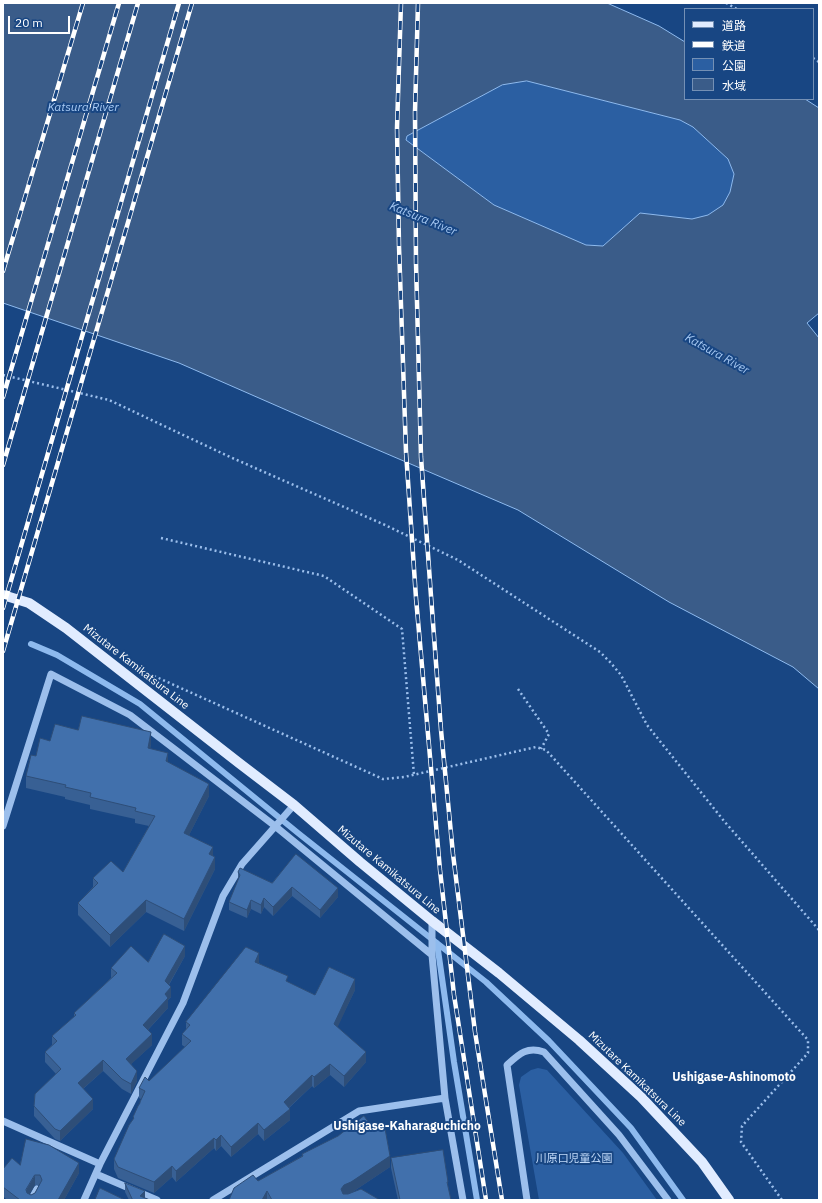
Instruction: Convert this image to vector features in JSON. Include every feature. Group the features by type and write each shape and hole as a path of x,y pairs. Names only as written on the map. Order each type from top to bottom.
{"main road":[{"name":"Mizutare Kamikatsura Line","path":"3,595 29,603 66,628 232,758 432,921 499,973 579,1040 641,1097 702,1162 729,1200"}],"street":[{"path":"3,826 51,674 130,715 276,825 432,955"},
{"path":"84,1200 100,1164 183,1002 223,896 242,864 292,807"},
{"path":"432,921 432,955 445,1098 463,1200"},
{"path":"527,1200 507,1065 527,1050 535,1049 544,1052 619,1135 668,1200"},
{"path":"213,1200 359,1112 445,1098"},
{"path":"3,1121 100,1164"},
{"path":"96,1174 157,1200"},
{"path":"31,1200 37,1189"}],"path":[{"path":"726,3 735,8"},
{"path":"3,375 108,400 385,525 458,560 600,652 621,675 648,725 729,827 819,930"},
{"path":"160,538 324,576 402,629 414,775"},
{"path":"147,674 384,779 414,775 536,747 546,750 808,1040 808,1053 742,1126 741,1142 782,1200"},
{"path":"518,689 549,734 540,749"}],"green space":[{"path":"527,81 680,120 693,127 728,159 734,174 730,192 723,205 709,215 692,219 640,213 603,246 586,245 494,205 406,140 407,136 502,85"},
{"name":"川原口児童公園","path":"538,1068 547,1070 623,1153 657,1200 539,1200 519,1085 521,1077 531,1070"}],"water":[{"name":"Katsura River","path":"3,3 607,3 659,26 684,41 684,100 807,100 819,108 819,313 807,323 819,338 819,689 793,667 669,602 518,510 179,363 3,303","holes":["527,81 680,120 693,127 728,159 734,174 730,192 723,205 708,215 692,219 640,213 603,246 586,245 494,205 406,140 407,136 502,85"]}],"building":[{"path":"82,716 151,732 148,748 168,753 166,761 209,784 184,833 213,847 209,854 215,857 184,919 146,900 110,935 78,903 98,883 93,878 111,861 123,872 155,816 135,811 136,808 90,797 91,793 65,787 66,785 26,776 31,755 36,756 40,738 50,741 55,724 78,730"},
{"path":"296,854 338,888 320,910 292,887 273,907 264,898 261,905 251,900 247,910 229,902 240,875 238,872 240,868 272,883"},
{"path":"164,934 185,946 165,981 171,987 165,994 168,998 143,1025 152,1034 126,1059 137,1071 131,1084 122,1079 103,1060 78,1083 93,1099 60,1131 55,1129 34,1106 35,1094 61,1069 45,1052 57,1041 52,1036 76,1015 74,1013 117,973 111,968 131,946 148,962"},
{"path":"246,947 259,953 255,962 288,976 286,981 315,995 329,967 355,979 334,1024 366,1052 344,1076 330,1064 314,1077 312,1075 284,1102 290,1109 264,1130 258,1123 231,1147 221,1135 216,1140 214,1138 176,1171 172,1166 154,1182 118,1167 114,1159 145,1091 139,1088 145,1077 149,1081 191,1041 182,1034 190,1025 186,1022"},
{"path":"364,1116 375,1131 384,1123 390,1156 344,1185 341,1189 343,1194 348,1194 361,1189 380,1200 272,1200 267,1191 262,1200 229,1200 234,1188 253,1175 258,1181 303,1156 302,1154 338,1136"},
{"path":"26,1139 49,1145 79,1163 58,1200 20,1200 3,1187 3,1169 12,1158 20,1165","holes":["35,1175 40,1175 42,1180 35,1193 31,1195 27,1193 26,1190"]},
{"path":"443,1150 451,1200 400,1200 391,1158"},
{"path":"125,1183 145,1191 140,1196 150,1200 133,1200"},
{"path":"100,1188 125,1200 95,1200"}],"waterway":[{"path":"31,644 57,655 140,704 298,833 486,982 549,1041 631,1128 683,1200"},
{"path":"437,943 454,1062 477,1200"}],"railway":[{"path":"3,271 83,3"},
{"path":"3,397 119,3"},
{"path":"3,465 138,3"},
{"path":"3,608 179,3"},
{"path":"3,651 192,3"},
{"path":"401,3 397,128 399,246 406,452 416,598 440,870 454,995 486,1200"},
{"path":"418,3 415,112 416,263 421,457 441,730 453,854 475,1032 502,1200"}],"district":[{"name":"Ushigase-Ashinomoto","path":"734,1078"},
{"name":"Ushigase-Kaharaguchicho","path":"407,1127"}]}
